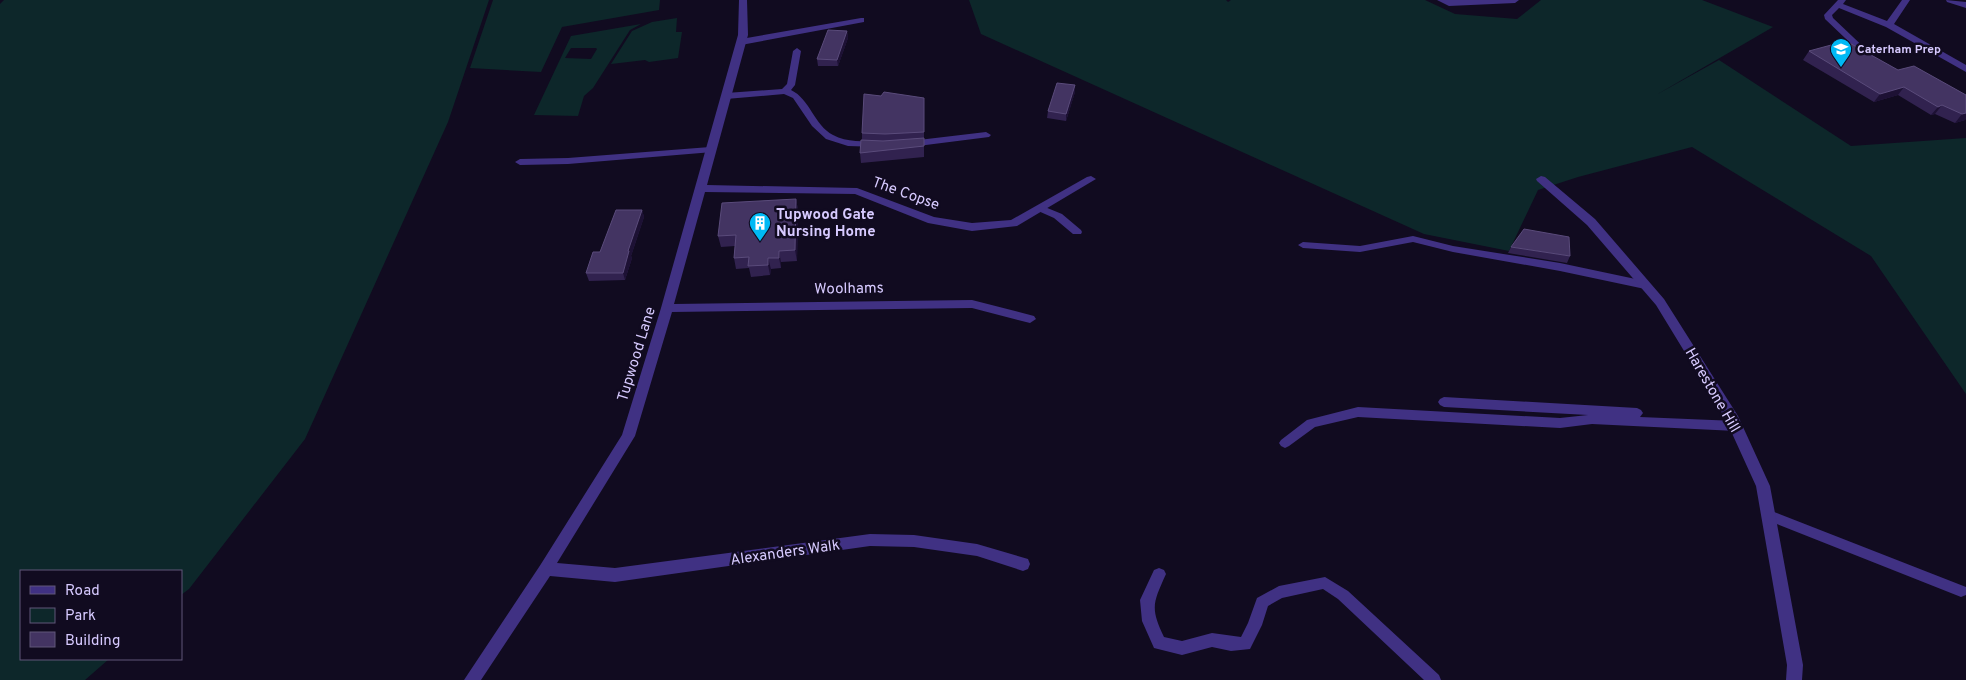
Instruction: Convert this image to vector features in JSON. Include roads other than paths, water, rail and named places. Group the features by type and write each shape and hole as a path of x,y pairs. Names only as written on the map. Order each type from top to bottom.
{"street":[{"name":"Tupwood Lane","path":"472,680 546,569 628,436 667,308 742,42 743,0"},
{"path":"1441,0 1449,3 1515,0"},
{"path":"1950,0 1966,5"},
{"name":"Harestone Hill","path":"1541,179 1591,222 1660,302 1735,423 1763,486 1795,665 1794,680"},
{"name":"The Copse","path":"700,188 857,190 895,207 932,220 972,227 1013,223 1090,180"},
{"name":"Woolhams","path":"667,308 972,304 1030,319"},
{"name":"Alexanders Walk","path":"546,569 615,575 870,540 914,541 977,550 1023,564"}],"lane":[{"path":"1889,25 1906,0"},
{"path":"1868,55 1829,19 1828,15 1840,3 1889,25 1966,69"},
{"path":"742,42 861,20"},
{"path":"785,92 790,85 797,51"},
{"path":"726,96 785,92 796,96 816,124 829,137 848,143 891,145 986,135"},
{"path":"520,162 610,159 654,153 710,150"},
{"path":"1040,208 1058,216 1077,232"},
{"path":"1303,245 1360,249 1414,239 1453,249 1560,267 1646,285"},
{"path":"1444,402 1534,406 1735,423"},
{"path":"1285,443 1311,423 1358,412 1560,423 1592,419 1735,423"},
{"path":"1769,515 1961,591"},
{"path":"1159,574 1147,600 1149,621 1159,642 1182,648 1212,640 1231,644 1245,644 1255,624 1262,602 1280,592 1326,583 1343,595 1434,680"}],"place":[{"name":"Caterham Prep","path":"1841,68"},
{"name":"Tupwood Gate Nursing Home","path":"760,242"}]}
